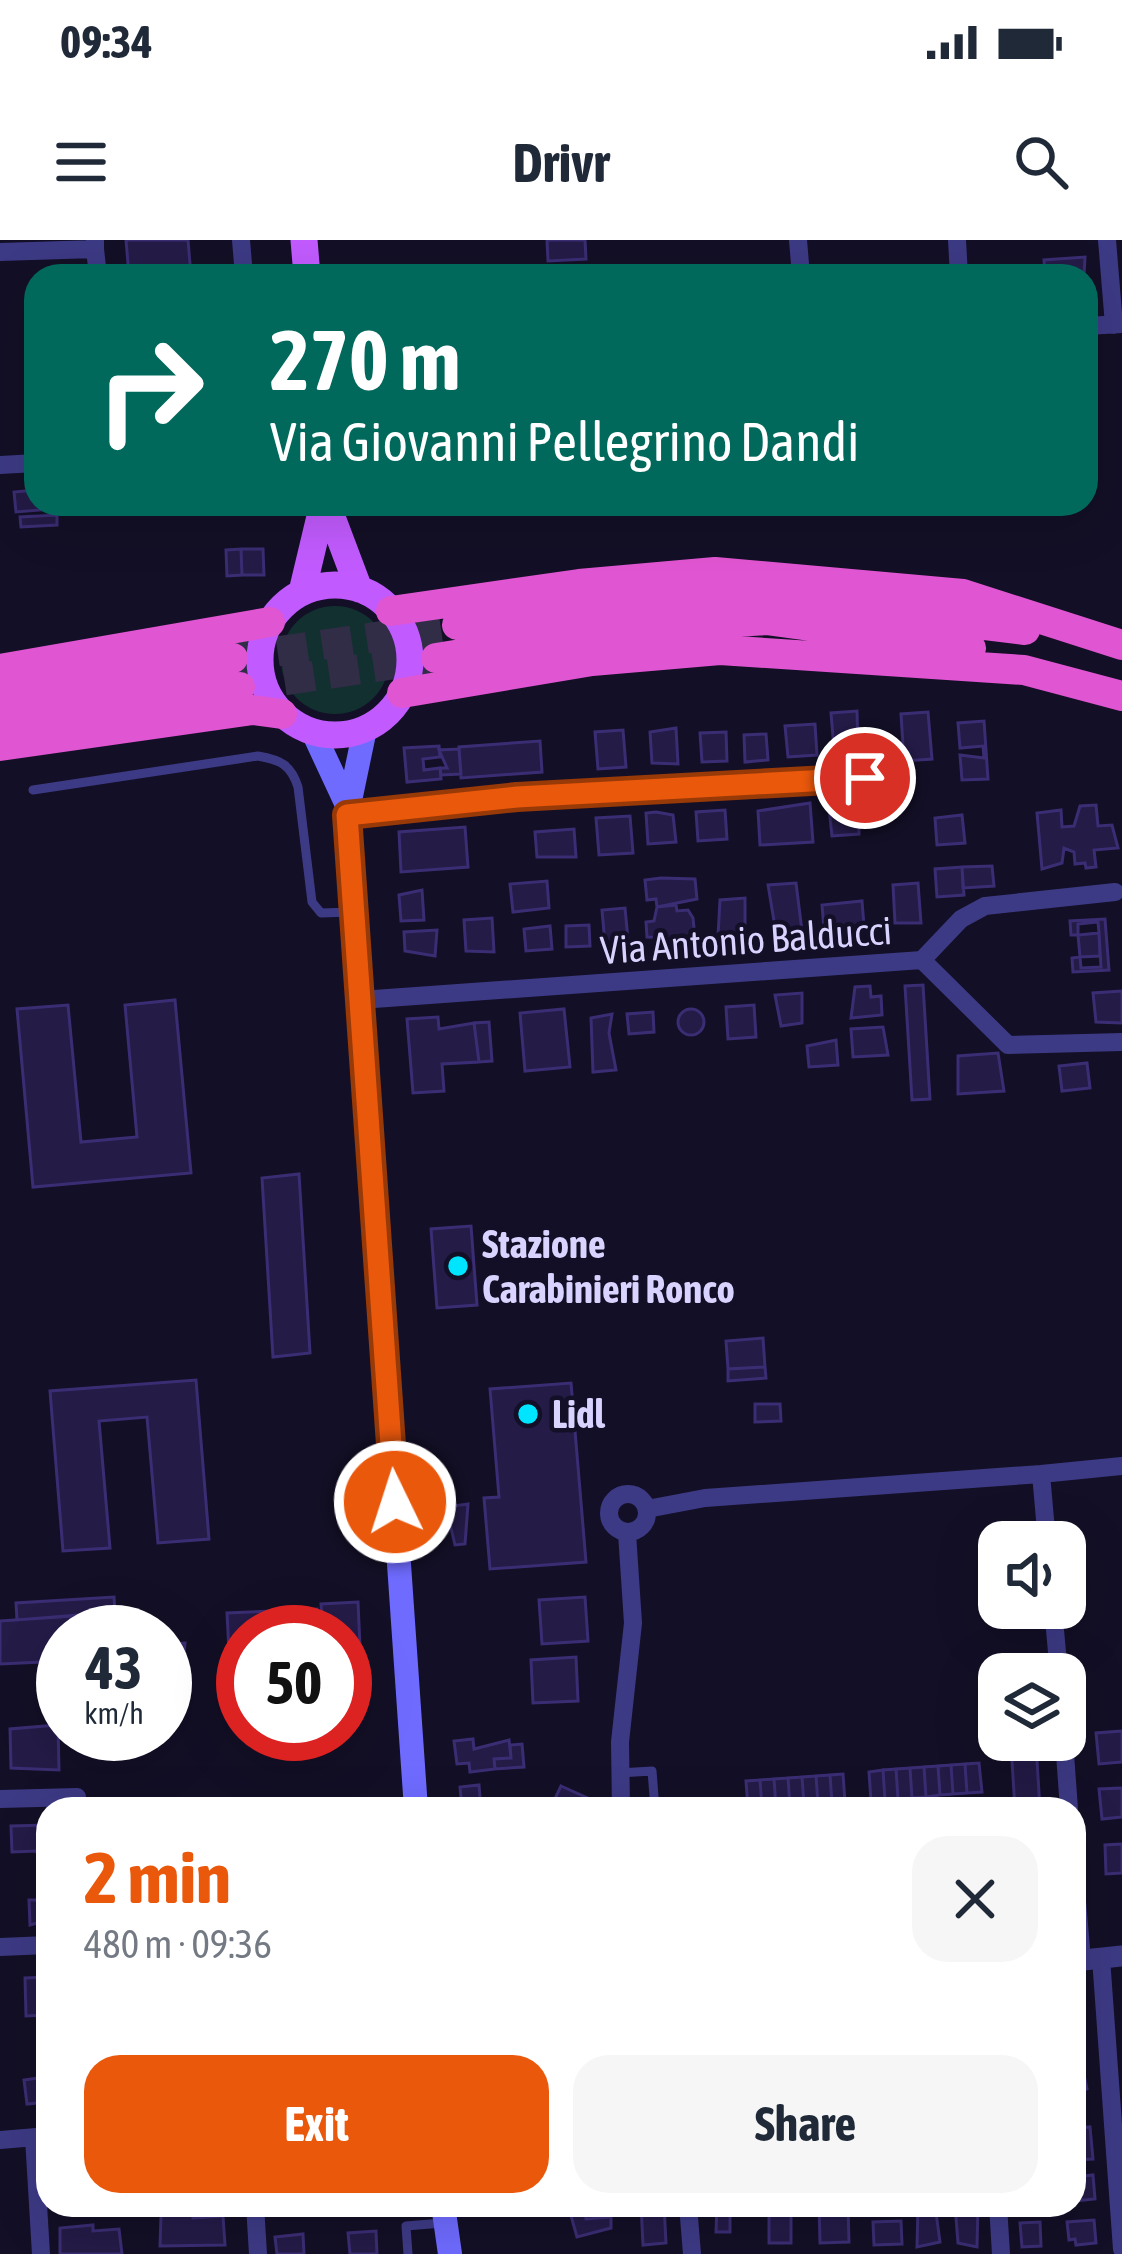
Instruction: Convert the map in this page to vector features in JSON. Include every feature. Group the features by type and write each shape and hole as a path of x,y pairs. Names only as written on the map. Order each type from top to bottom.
{"highway":[{"path":"391,610 580,584 716,572 962,594 1122,645"},
{"path":"457,625 640,603 789,602 1014,627 1122,661"},
{"path":"436,658 614,630 766,620 1038,659 1122,684"},
{"path":"0,669 270,622"},
{"path":"402,693 592,661 720,650 1024,670 1122,696"},
{"path":"0,693 236,672 0,721"},
{"path":"0,746 253,710 283,714"}],"main road":[{"path":"302,592 322,516"},
{"path":"330,516 359,589"},
{"path":"320,586 359,589 391,610 409,650 402,693 393,708 365,729 330,736 313,732 283,714 260,670 270,622 302,592 320,586"},
{"path":"365,729 347,810 415,1797"},
{"path":"313,732 347,810"},
{"path":"446,2217 450,2254"}],"street":[{"path":"1108,240 1118,324"},
{"path":"0,251 47,244 95,245"},
{"path":"347,810 865,778"},
{"name":"Via Antonio Balducci","path":"360,1000 922,960 961,919 985,906 1114,892"},
{"path":"922,960 1008,1045 1122,1042"},
{"path":"646,1509 691,1499 1122,1466"},
{"path":"1041,1474 1045,1521"},
{"path":"627,1533 612,1524 613,1501 635,1496 646,1509"},
{"path":"627,1533 643,1526 646,1509"},
{"path":"620,1797 633,1623 627,1533"},
{"path":"1066,1761 1069,1797"},
{"path":"0,1799 36,1798"},
{"path":"1086,1919 1117,2111 1122,2248"},
{"path":"0,1946 36,1945"},
{"path":"0,2140 36,2137"},
{"path":"40,2217 40,2254"},
{"path":"256,2217 258,2254"},
{"path":"689,2217 692,2254"},
{"path":"999,2217 1001,2254"}],"lane":[{"path":"33,790 258,756 277,759 292,769 298,787 312,902 321,914 352,912"},
{"path":"619,1773 652,1771 654,1797"},
{"path":"408,2254 406,2226 436,2217"}],"green space":[{"path":"335,606 356,610 373,622 385,639 389,660 385,681 373,698 356,710 335,714 314,710 297,698 285,681 281,660 285,639 297,622 314,610"}],"building":[{"path":"126,240 188,240 190,264 128,264"},
{"path":"547,240 585,240 586,259 548,261"},
{"path":"1085,257 1085,264 1044,264 1044,260"},
{"path":"24,491 24,511 16,512 14,492"},
{"path":"57,516 57,525 21,527 20,517"},
{"path":"241,549 263,549 264,575 242,575"},
{"path":"241,549 242,575 227,576 226,550"},
{"path":"857,711 858,748 834,749 831,713"},
{"path":"928,712 932,759 904,761 901,714"},
{"path":"984,721 988,779 962,780 960,755 984,758 983,746 960,748 958,723"},
{"path":"815,724 817,755 788,757 785,726"},
{"path":"676,728 678,764 652,763 650,732"},
{"path":"623,730 626,767 598,769 595,732"},
{"path":"726,732 727,761 702,762 700,733"},
{"path":"766,734 768,760 745,762 744,735"},
{"path":"540,741 542,772 461,778 459,747"},
{"path":"439,746 440,757 423,759 424,770 440,768 441,779 407,782 404,748"},
{"path":"459,749 461,774 441,775 440,768 447,768 439,750"},
{"path":"828,800 859,802 859,834 832,836"},
{"path":"810,803 813,842 760,845 758,811"},
{"path":"1096,805 1098,826 1112,825 1118,848 1094,850 1096,867 1086,868 1085,863 1075,864 1074,852 1064,848 1062,863 1042,869 1037,813 1061,810 1062,827 1074,826 1080,806"},
{"path":"725,810 727,839 698,841 696,812"},
{"path":"646,813 673,815 676,842 648,844"},
{"path":"962,815 965,843 937,845 935,818"},
{"path":"630,816 633,853 599,855 596,818"},
{"path":"465,827 468,867 401,872 399,832"},
{"path":"574,829 576,857 537,857 535,832"},
{"path":"992,866 994,886 963,888 962,867"},
{"path":"962,867 964,895 937,897 935,869"},
{"path":"695,879 697,899 657,907 656,899 647,900 645,880"},
{"path":"547,881 549,908 513,912 510,884"},
{"path":"796,883 802,931 776,933 768,885"},
{"path":"918,883 921,923 895,923 893,885"},
{"path":"422,890 424,920 401,921 399,895"},
{"path":"745,898 745,933 718,936 720,900"},
{"path":"862,901 864,926 824,929 822,905"},
{"path":"676,905 677,911 688,910 693,918 695,938 647,937 646,922 654,921 657,907"},
{"path":"625,908 628,939 605,944 602,910"},
{"path":"492,918 494,952 466,951 464,920"},
{"path":"1105,919 1109,970 1073,972 1072,958 1080,957 1081,968 1101,967 1098,922 1078,924 1078,935 1071,935 1070,921"},
{"path":"589,925 590,946 566,947 566,926"},
{"path":"550,926 552,949 526,951 524,929"},
{"path":"437,930 435,956 405,951 404,932"},
{"path":"1099,933 1100,956 1080,957 1078,935"},
{"path":"923,985 930,1099 912,1100 905,986"},
{"path":"870,986 871,997 881,996 882,1015 851,1018 855,987"},
{"path":"1122,991 1122,1023 1096,1022 1093,993"},
{"path":"802,993 802,1023 781,1026 775,995"},
{"path":"175,1000 191,1173 33,1187 17,1009 68,1005 81,1142 137,1137 125,1005"},
{"path":"754,1005 756,1037 728,1039 726,1007"},
{"path":"564,1009 570,1067 525,1071 520,1013"},
{"path":"691,1009 704,1022 691,1035 678,1022"},
{"path":"653,1012 654,1032 629,1034 627,1014"},
{"path":"612,1014 609,1033 616,1070 593,1072 591,1018"},
{"path":"438,1017 439,1029 474,1023 479,1062 442,1064 444,1091 413,1093 407,1019"},
{"path":"489,1022 492,1061 479,1062 474,1023"},
{"path":"883,1027 888,1055 853,1057 851,1029"},
{"path":"836,1040 838,1065 809,1067 807,1046"},
{"path":"998,1053 1004,1091 958,1094 958,1056"},
{"path":"1087,1063 1090,1088 1062,1091 1059,1066"},
{"path":"299,1174 310,1353 273,1357 262,1178"},
{"path":"471,1226 477,1305 437,1308 431,1229"},
{"path":"763,1338 765,1367 728,1369 726,1341"},
{"path":"765,1367 766,1378 728,1381 728,1369"},
{"path":"196,1380 209,1539 158,1543 147,1417 99,1421 110,1548 63,1551 50,1391"},
{"path":"571,1383 586,1562 490,1569 484,1498 499,1497 490,1389"},
{"path":"755,1404 780,1404 781,1421 755,1422"},
{"path":"468,1504 465,1544 455,1545 446,1507"},
{"path":"114,1597 115,1605 36,1605 36,1618 17,1620 16,1603"},
{"path":"585,1597 588,1641 542,1644 539,1600"},
{"path":"36,1619 36,1662 0,1664 0,1621"},
{"path":"576,1657 578,1701 533,1703 531,1660"},
{"path":"36,1727 36,1761 59,1761 59,1770 11,1768 10,1729"},
{"path":"1122,1731 1122,1762 1099,1764 1096,1733"},
{"path":"473,1739 474,1749 509,1740 511,1758 494,1759 495,1769 470,1772 469,1763 457,1764 454,1741"},
{"path":"522,1744 524,1767 495,1769 494,1759 511,1758 510,1745"},
{"path":"1012,1761 1037,1761 1039,1797 1014,1797"},
{"path":"979,1763 982,1792 967,1793 965,1764"},
{"path":"965,1764 967,1793 953,1794 951,1765"},
{"path":"951,1765 953,1794 940,1795 938,1766"},
{"path":"938,1766 940,1795 926,1797 924,1767"},
{"path":"924,1767 926,1797 912,1797 910,1768"},
{"path":"910,1768 912,1797 898,1797 896,1769"},
{"path":"896,1769 898,1797 885,1797 883,1770"},
{"path":"883,1770 885,1797 871,1797 869,1772"},
{"path":"843,1774 845,1797 832,1797 830,1775"},
{"path":"830,1775 832,1797 818,1797 816,1776"},
{"path":"816,1776 818,1797 803,1797 802,1777"},
{"path":"802,1777 803,1797 789,1797 788,1778"},
{"path":"788,1778 789,1797 775,1797 774,1779"},
{"path":"774,1779 775,1797 761,1797 760,1780"},
{"path":"760,1780 761,1797 747,1797 746,1781"},
{"path":"479,1785 480,1797 461,1797 460,1787"},
{"path":"561,1786 585,1797 556,1797"},
{"path":"1122,1788 1122,1817 1102,1819 1099,1789"},
{"path":"36,1825 36,1851 12,1852 11,1826"},
{"path":"1122,1844 1122,1873 1106,1874 1105,1845"},
{"path":"29,1900 36,1900 36,1923 30,1925"},
{"path":"25,1978 36,1978 36,2016 26,2016"},
{"path":"36,2078 36,2103 27,2104 24,2080"},
{"path":"1086,2127 1090,2127 1093,2159 1086,2159"},
{"path":"1093,2175 1095,2199 1086,2200 1086,2176"},
{"path":"161,2217 223,2217 225,2245 160,2246"},
{"path":"571,2217 611,2217 611,2228 577,2237"},
{"path":"642,2217 665,2217 666,2243 643,2245"},
{"path":"717,2217 730,2217 730,2232 716,2232"},
{"path":"769,2217 791,2217 791,2243 769,2243"},
{"path":"819,2217 848,2217 849,2242 820,2243"},
{"path":"918,2217 937,2217 940,2242 917,2247"},
{"path":"956,2217 978,2217 977,2247 958,2243"},
{"path":"1094,2220 1096,2243 1076,2245 1075,2239 1069,2240 1067,2222"},
{"path":"901,2221 902,2244 874,2245 873,2222"},
{"path":"1040,2222 1041,2246 1022,2247 1020,2223"},
{"path":"93,2225 93,2231 119,2229 122,2254 60,2254 60,2228"},
{"path":"376,2231 377,2254 350,2254 348,2233"},
{"path":"303,2234 304,2254 277,2254 275,2237"}],"tunnel":[{"path":"233,658 457,625"},
{"path":"240,687 436,658"}],"place":[{"name":"Stazione Carabinieri Ronco","path":"458,1266"},
{"name":"Lidl","path":"528,1414"}],"route":[{"path":"395,1502 347,815 517,797 865,778"}]}
